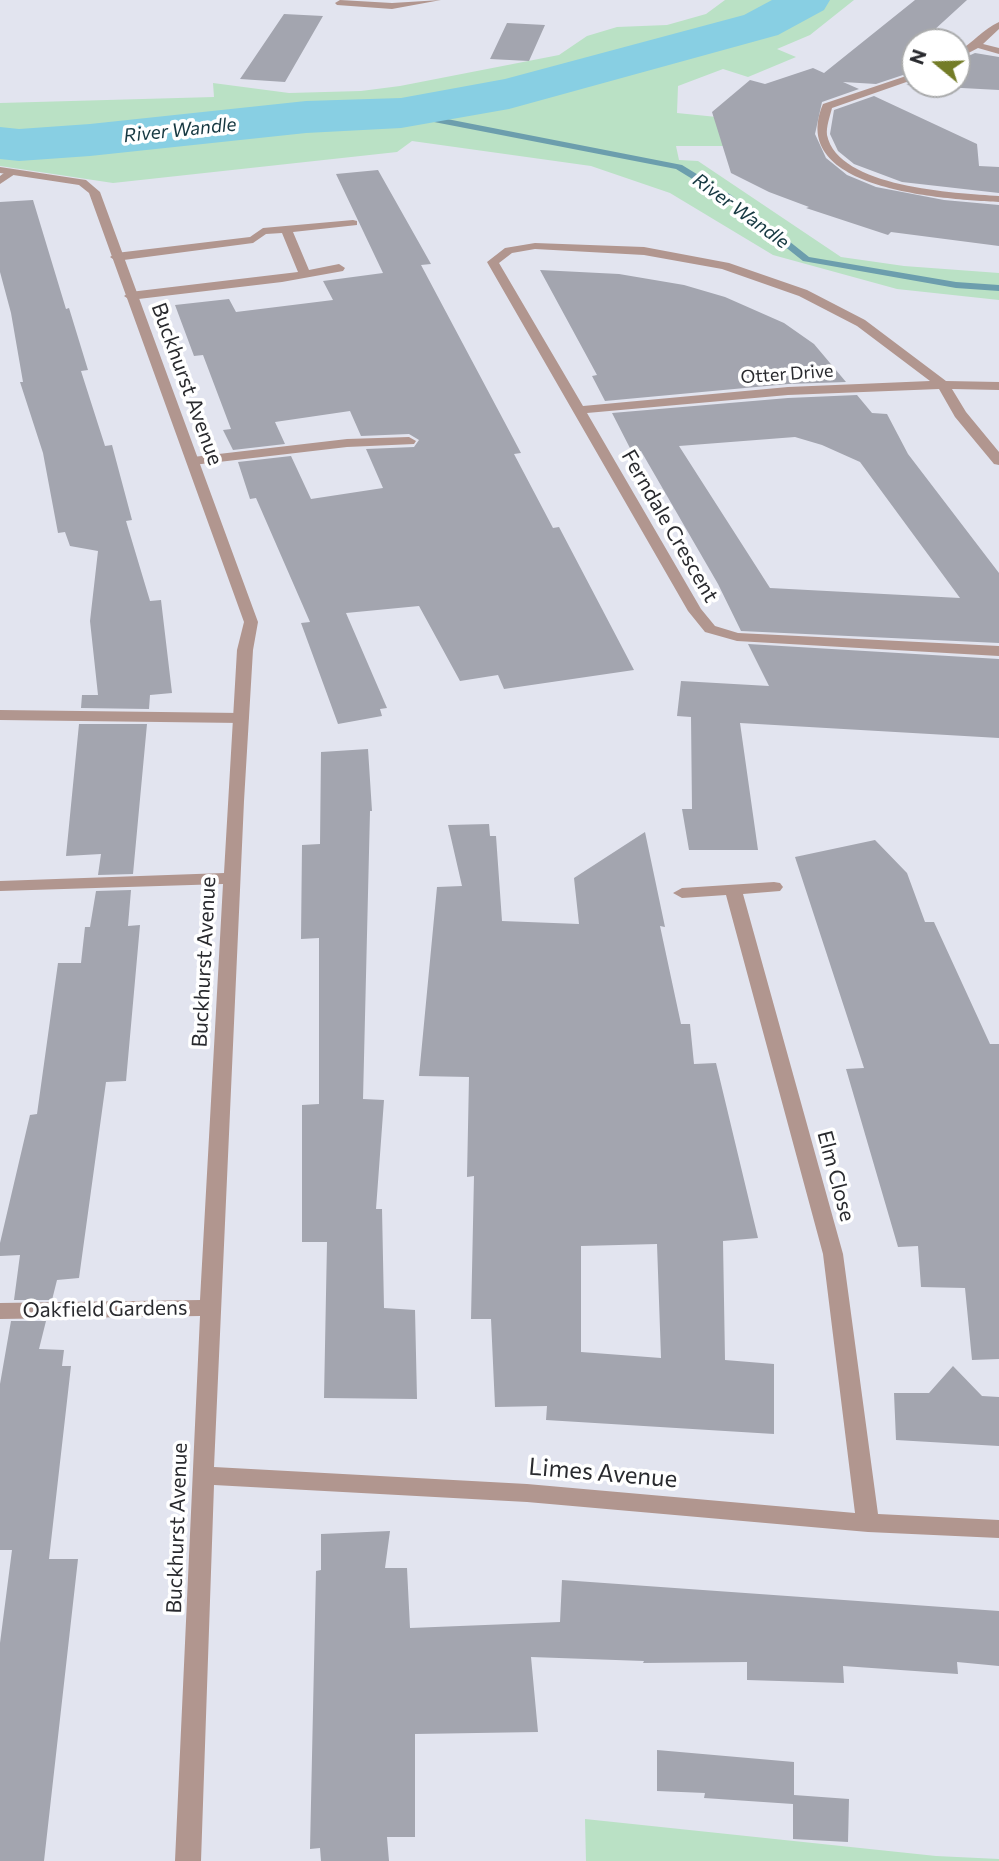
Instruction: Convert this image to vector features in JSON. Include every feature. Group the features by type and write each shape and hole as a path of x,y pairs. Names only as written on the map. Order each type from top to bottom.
{"street":[{"path":"340,3 392,6 436,0"},
{"path":"971,48 999,25"},
{"path":"977,45 999,51"},
{"path":"901,81 827,106 822,116 824,141 829,152 849,169 899,187 940,195 999,200"},
{"name":"Buckhurst Avenue","path":"4,174 82,182 89,186 251,622 245,650 230,878 202,1475 188,1861"},
{"path":"330,209 333,225"},
{"path":"116,257 253,240 263,232 353,223"},
{"path":"286,229 304,273"},
{"name":"Ferndale Crescent","path":"944,386 861,323 837,309 768,279 725,266 643,251 571,246 519,247 509,250 493,262 695,611 710,629 737,636 999,651"},
{"path":"130,296 282,278 339,268"},
{"path":"944,386 960,414 999,461"},
{"name":"Otter Drive","path":"578,410 779,392 999,386"},
{"path":"193,461 347,443 409,441"},
{"path":"0,715 241,718"},
{"path":"0,887 230,878"},
{"path":"682,893 774,887"},
{"name":"Elm Close","path":"733,889 833,1254 868,1522"},
{"name":"Oakfield Gardens","path":"0,1311 210,1308"},
{"name":"Limes Avenue","path":"202,1475 527,1493 868,1522 999,1529"}],"green space":[{"path":"725,0 854,0 810,35 777,49 796,57 748,77 723,69 678,86 677,113 717,117 724,146 676,146 679,160 698,161 841,257 904,266 999,273 999,300 897,289 773,255 670,193 591,166 412,141 397,152 113,183 0,166 0,103 214,97 213,83 289,93 361,91 400,86 559,55 587,36 617,27 667,25 706,14"},
{"path":"585,1819 936,1856 999,1859 999,1861 586,1861"}],"building":[{"path":"915,0 967,0 936,28 901,28 901,76 876,84 843,82 859,89 822,102 815,134 826,158 847,175 876,187 944,200 999,205 999,246 891,232 888,235 806,208 809,207 769,192 731,173 712,112 750,80 765,84 813,68 824,73"},
{"path":"284,14 323,16 285,82 240,79"},
{"path":"507,23 545,25 529,61 490,59"},
{"path":"971,55 999,57 999,90 971,88"},
{"path":"874,96 977,144 979,166 999,167 999,193 902,182 854,164 838,151 830,134 834,110"},
{"path":"378,170 431,264 421,265 521,453 514,454 553,528 559,527 634,670 504,689 498,675 460,681 419,606 346,613 387,708 380,709 382,716 338,724 301,623 310,622 256,498 250,499 238,462 291,456 311,499 383,488 366,449 414,447 419,440 409,434 361,436 350,411 275,422 285,444 233,450 223,430 231,429 203,355 194,356 175,305 229,299 236,312 333,300 323,281 383,273 336,174"},
{"path":"33,200 66,309 69,308 88,370 81,371 105,446 112,445 132,520 126,521 150,601 161,600 172,693 150,695 149,709 81,708 82,695 98,695 90,621 98,551 70,546 65,532 58,533 43,453 20,382 23,382 11,313 0,272 0,202"},
{"path":"540,270 619,274 684,285 725,297 784,323 814,344 846,382 788,384 605,401 592,376 597,375"},
{"path":"857,395 872,413 887,414 908,454 999,573 999,643 741,631 718,584 641,451 632,452 612,413","holes":["795,437 822,445 860,462 960,598 770,588 679,446"]},
{"path":"748,644 999,659 999,738 740,723 758,850 689,850 682,809 692,809 691,717 677,716 681,681 769,686"},
{"path":"79,724 147,724 133,874 98,875 101,854 66,856"},
{"path":"368,749 372,811 363,1099 384,1100 376,1209 382,1209 384,1308 415,1310 417,1399 324,1398 327,1242 302,1242 302,1105 319,1104 319,938 301,939 302,845 320,844 321,752"},
{"path":"489,824 490,836 496,836 502,921 579,924 574,878 645,832 665,927 660,926 681,1024 690,1024 694,1064 716,1063 758,1238 723,1241 725,1360 774,1364 774,1434 546,1420 547,1406 495,1407 491,1319 471,1319 474,1176 467,1177 469,1077 419,1076 437,887 462,886 448,825","holes":["657,1244 661,1358 581,1352 581,1246"]},
{"path":"875,840 907,873 925,922 934,922 990,1044 999,1044 999,1359 972,1360 965,1288 921,1287 918,1246 898,1247 846,1069 864,1068 795,857"},
{"path":"131,890 128,926 140,925 126,1081 106,1082 79,1278 57,1280 52,1300 14,1300 20,1255 0,1256 0,1243 30,1115 37,1114 58,963 81,963 85,927 90,927 96,891"},
{"path":"11,1321 46,1321 39,1349 64,1350 62,1366 71,1366 49,1559 78,1559 44,1861 0,1861 0,1643 12,1550 0,1550 0,1384"},
{"path":"953,1366 982,1396 999,1397 999,1446 896,1440 894,1393 929,1393"},
{"path":"390,1531 385,1568 407,1568 410,1628 560,1622 562,1580 999,1611 999,1666 957,1662 958,1674 843,1666 844,1683 747,1680 747,1662 643,1663 644,1661 531,1657 538,1732 415,1734 415,1837 387,1837 389,1861 321,1861 320,1848 310,1849 316,1571 321,1570 321,1534"},
{"path":"657,1750 794,1762 794,1795 849,1799 848,1842 793,1839 793,1804 704,1798 705,1793 657,1791"}],"waterway":[{"name":"River Wandle","path":"0,143 19,145 90,140 306,117 401,113 509,94 761,25 807,0"},
{"name":"River Wandle","path":"401,113 679,167 728,197 806,259 956,285 999,288"}]}
